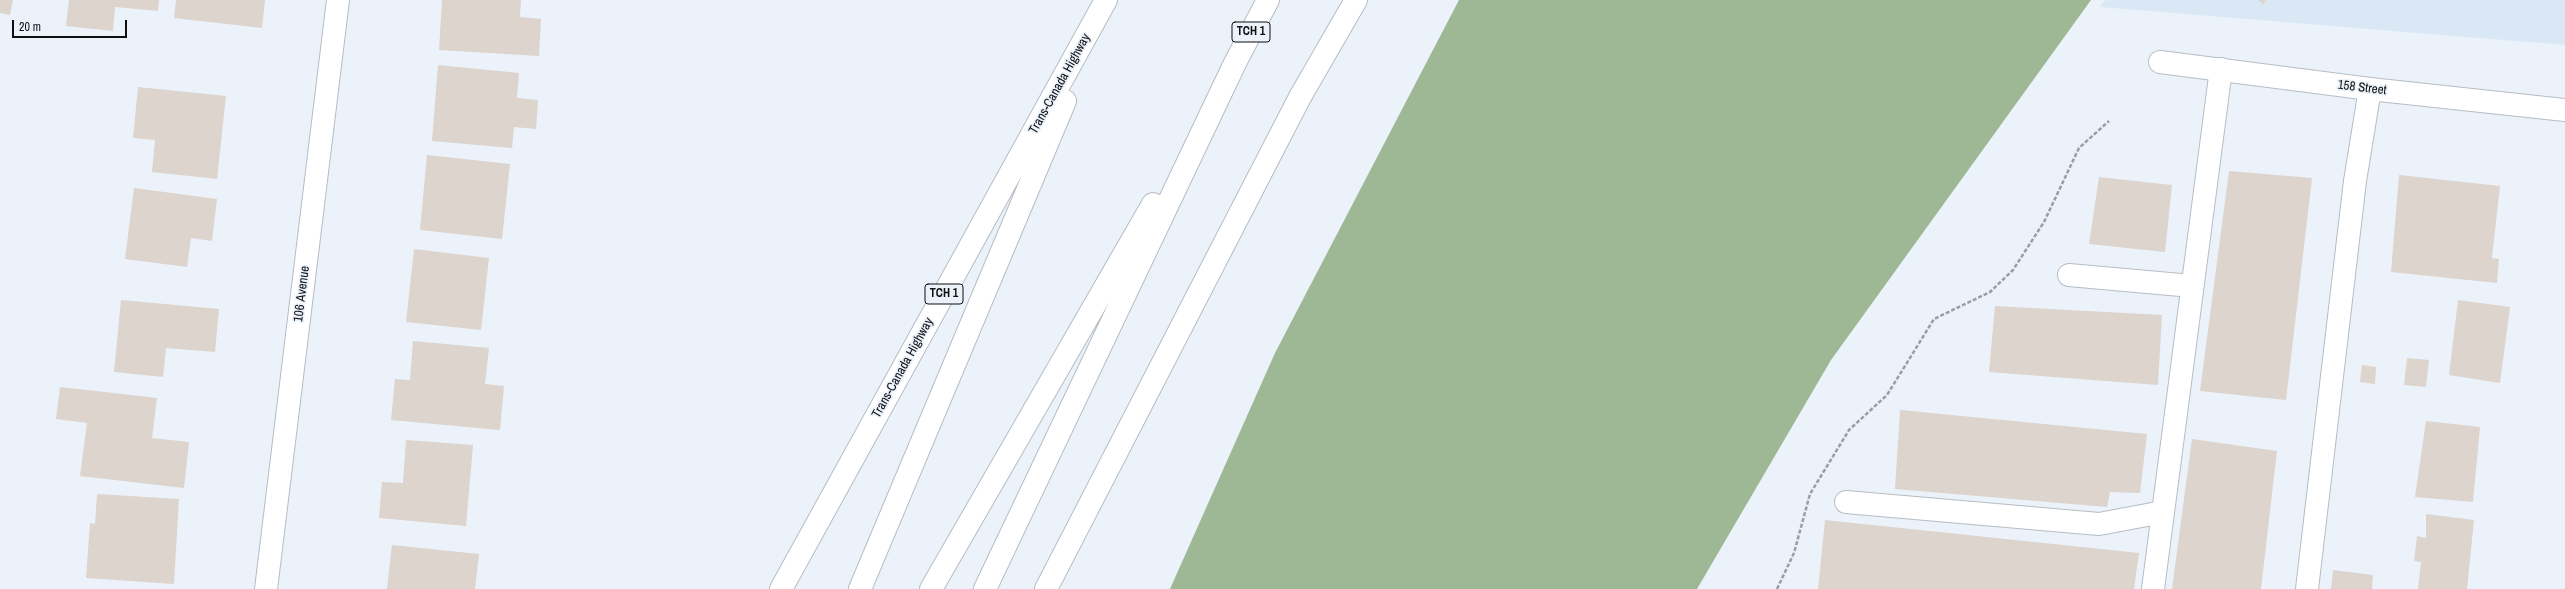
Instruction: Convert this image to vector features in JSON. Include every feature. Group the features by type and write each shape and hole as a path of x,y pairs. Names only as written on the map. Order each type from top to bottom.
{"main road":[{"name":"106 Avenue","path":"266,589 338,0"},
{"name":"Trans-Canada Highway","path":"781,589 1107,0"},
{"path":"860,589 1107,0"},
{"name":"TCH 1","path":"985,589 1235,63 1268,0"},
{"path":"1046,589 1296,104 1356,0"},
{"name":"158 Street","path":"2160,62 2370,89 2565,110"},
{"path":"931,589 1235,63"},
{"path":"2153,589 2221,69"},
{"path":"2307,589 2355,181 2370,89"},
{"path":"2069,276 2192,286"},
{"path":"1846,502 2099,524 2163,512"}],"path":[{"path":"1777,589 1794,553 1810,494 1849,430 1887,395 1934,319 1990,292 2012,270 2044,222 2079,148 2110,122"}],"shaded area":[{"path":"2105,0 2565,0 2565,45 2100,7"}],"green space":[{"path":"1459,0 2091,0 1831,360 1697,589 1170,589 1275,353"}],"building":[{"path":"0,0 13,0 10,15 0,13"},
{"path":"69,0 159,0 158,11 115,7 113,31 66,26"},
{"path":"176,0 265,0 262,28 174,18"},
{"path":"442,0 521,0 520,17 541,19 539,56 439,50"},
{"path":"2258,0 2266,0 2263,4"},
{"path":"438,65 519,73 517,98 538,100 536,129 514,127 512,148 432,141"},
{"path":"138,87 226,96 217,179 152,172 155,140 133,138"},
{"path":"427,155 510,164 502,239 420,230"},
{"path":"2229,171 2312,178 2286,400 2200,391"},
{"path":"2399,175 2500,186 2492,258 2499,259 2497,283 2391,272"},
{"path":"2099,177 2172,185 2165,252 2089,244"},
{"path":"134,188 217,199 212,241 191,238 187,267 125,259"},
{"path":"414,249 489,258 481,330 406,322"},
{"path":"121,300 219,309 215,352 166,348 163,377 114,372"},
{"path":"2458,300 2510,307 2500,383 2449,375"},
{"path":"1995,306 2162,315 2158,385 1989,372"},
{"path":"413,341 489,348 485,384 504,386 500,430 391,420 395,379 410,380"},
{"path":"2407,358 2429,360 2426,387 2404,385"},
{"path":"2362,365 2376,367 2375,384 2360,382"},
{"path":"60,387 157,398 152,438 189,442 184,488 80,476 87,423 56,419"},
{"path":"1900,410 2147,434 2140,493 2110,492 2107,507 1895,489"},
{"path":"2426,421 2480,427 2473,502 2415,497"},
{"path":"2192,439 2277,451 2261,589 2172,589"},
{"path":"406,440 473,445 466,526 379,518 382,482 403,483"},
{"path":"97,494 179,499 174,584 86,578 90,523 95,524"},
{"path":"2426,514 2474,520 2467,589 2418,589 2421,562 2414,561 2417,536 2426,538"},
{"path":"1825,520 2139,553 2134,589 1818,589"},
{"path":"392,545 479,554 475,589 387,589"},
{"path":"2333,570 2373,575 2372,589 2331,589"}]}
